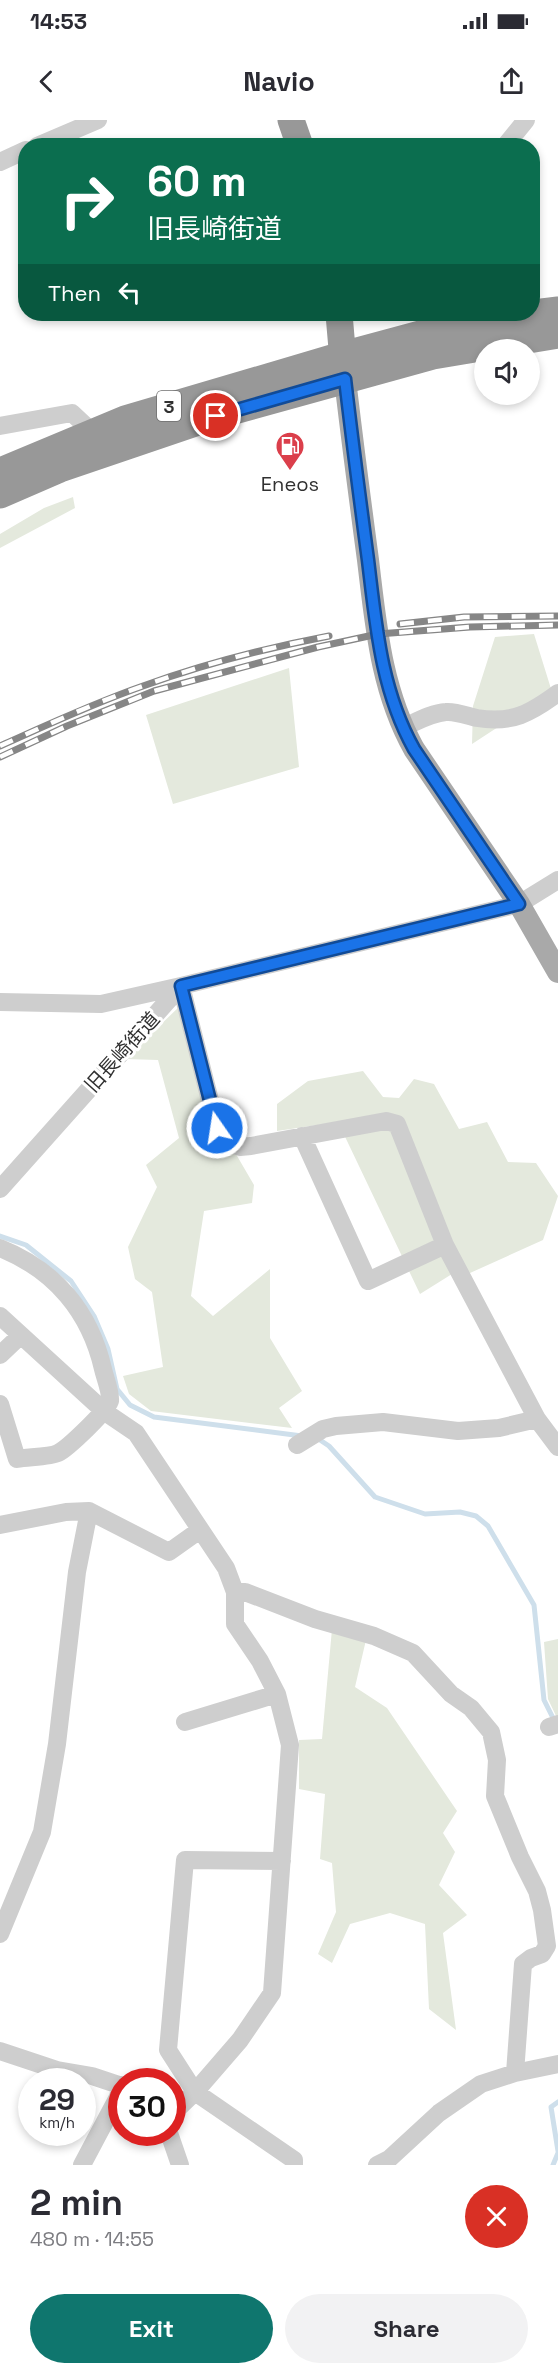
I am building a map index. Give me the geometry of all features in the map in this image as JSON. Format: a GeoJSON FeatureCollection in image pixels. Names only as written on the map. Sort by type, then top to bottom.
{"type":"FeatureCollection","features":[{"type":"Feature","properties":{"kind":"highway"},"geometry":{"type":"LineString","coordinates":[[291,120],[297,138]]}},
{"type":"Feature","properties":{"kind":"highway","name":"3"},"geometry":{"type":"LineString","coordinates":[[540,312],[558,310]]}},
{"type":"Feature","properties":{"kind":"highway"},"geometry":{"type":"LineString","coordinates":[[340,321],[344,367]]}},
{"type":"Feature","properties":{"kind":"highway","name":"3"},"geometry":{"type":"LineString","coordinates":[[344,367],[429,322]]}},
{"type":"Feature","properties":{"kind":"highway","name":"3"},"geometry":{"type":"LineString","coordinates":[[0,471],[344,367],[433,356],[558,335]]}},
{"type":"Feature","properties":{"kind":"highway"},"geometry":{"type":"LineString","coordinates":[[0,450],[88,428],[129,431]]}},
{"type":"Feature","properties":{"kind":"highway"},"geometry":{"type":"LineString","coordinates":[[0,512],[73,470],[129,431]]}},
{"type":"Feature","properties":{"kind":"highway","name":"3"},"geometry":{"type":"LineString","coordinates":[[0,495],[60,469],[129,431]]}},
{"type":"Feature","properties":{"kind":"main road"},"geometry":{"type":"LineString","coordinates":[[344,367],[378,634],[387,687],[402,728],[519,904],[558,972]]}},
{"type":"Feature","properties":{"kind":"street"},"geometry":{"type":"LineString","coordinates":[[56,138],[98,120]]}},
{"type":"Feature","properties":{"kind":"street"},"geometry":{"type":"LineString","coordinates":[[511,138],[526,120]]}},
{"type":"Feature","properties":{"kind":"street"},"geometry":{"type":"LineString","coordinates":[[0,162],[18,154]]}},
{"type":"Feature","properties":{"kind":"street"},"geometry":{"type":"LineString","coordinates":[[0,426],[72,413],[88,428]]}},
{"type":"Feature","properties":{"kind":"street"},"geometry":{"type":"LineString","coordinates":[[402,728],[425,717],[447,712],[490,720],[508,720],[529,711],[558,693]]}},
{"type":"Feature","properties":{"kind":"street"},"geometry":{"type":"LineString","coordinates":[[0,1002],[101,1004],[519,904],[558,880]]}},
{"type":"Feature","properties":{"kind":"street"},"geometry":{"type":"LineString","coordinates":[[181,986],[217,1128],[225,1141],[240,1147],[251,1146],[386,1121],[397,1124],[445,1245],[537,1419],[558,1447]]}},
{"type":"Feature","properties":{"kind":"street","name":"旧長崎街道"},"geometry":{"type":"LineString","coordinates":[[0,1189],[181,986]]}},
{"type":"Feature","properties":{"kind":"street"},"geometry":{"type":"LineString","coordinates":[[302,1136],[368,1281],[445,1245]]}},
{"type":"Feature","properties":{"kind":"street"},"geometry":{"type":"LineString","coordinates":[[0,1248],[37,1267],[64,1290],[86,1322],[99,1350],[110,1401],[105,1412],[58,1453],[17,1459],[0,1404]]}},
{"type":"Feature","properties":{"kind":"street"},"geometry":{"type":"LineString","coordinates":[[0,1316],[105,1412],[136,1433],[226,1568],[235,1592],[235,1624],[260,1661],[277,1694],[290,1745],[272,1993],[240,2040],[186,2101]]}},
{"type":"Feature","properties":{"kind":"street"},"geometry":{"type":"LineString","coordinates":[[0,1355],[20,1335]]}},
{"type":"Feature","properties":{"kind":"street"},"geometry":{"type":"LineString","coordinates":[[297,1445],[323,1429],[383,1422],[458,1431],[499,1428],[537,1419]]}},
{"type":"Feature","properties":{"kind":"street"},"geometry":{"type":"LineString","coordinates":[[0,1525],[66,1512],[89,1510],[169,1552],[200,1530]]}},
{"type":"Feature","properties":{"kind":"street"},"geometry":{"type":"LineString","coordinates":[[0,1934],[42,1832],[57,1744],[76,1572],[89,1510]]}},
{"type":"Feature","properties":{"kind":"street"},"geometry":{"type":"LineString","coordinates":[[235,1592],[244,1592],[315,1619],[375,1636],[413,1653],[451,1694],[471,1708],[491,1732],[497,1760],[495,1796],[520,1857],[537,1891],[547,1935],[547,1946],[542,1954],[523,1964],[515,2073]]}},
{"type":"Feature","properties":{"kind":"street"},"geometry":{"type":"LineString","coordinates":[[185,1722],[277,1694]]}},
{"type":"Feature","properties":{"kind":"street"},"geometry":{"type":"LineString","coordinates":[[282,1861],[185,1860],[168,2050],[195,2092],[294,2160],[294,2165]]}},
{"type":"Feature","properties":{"kind":"street"},"geometry":{"type":"LineString","coordinates":[[0,2051],[57,2070],[92,2076],[108,2082]]}},
{"type":"Feature","properties":{"kind":"street"},"geometry":{"type":"LineString","coordinates":[[377,2165],[389,2159],[439,2113],[481,2084],[515,2073],[558,2064]]}},
{"type":"Feature","properties":{"kind":"street"},"geometry":{"type":"LineString","coordinates":[[82,2165],[108,2116]]}},
{"type":"Feature","properties":{"kind":"street"},"geometry":{"type":"LineString","coordinates":[[173,2146],[180,2165]]}},
{"type":"Feature","properties":{"kind":"shaded area"},"geometry":{"type":"Polygon","coordinates":[[[73,497],[75,508],[0,548],[0,534],[44,508],[73,497]]]}},
{"type":"Feature","properties":{"kind":"shaded area"},"geometry":{"type":"Polygon","coordinates":[[[534,634],[552,692],[472,744],[473,706],[495,637],[534,634]]]}},
{"type":"Feature","properties":{"kind":"shaded area"},"geometry":{"type":"Polygon","coordinates":[[[289,668],[299,767],[173,804],[146,715],[289,668]]]}},
{"type":"Feature","properties":{"kind":"shaded area"},"geometry":{"type":"Polygon","coordinates":[[[181,1005],[213,1142],[233,1149],[254,1185],[252,1203],[204,1211],[191,1296],[213,1316],[270,1269],[270,1338],[302,1391],[279,1408],[292,1428],[151,1411],[129,1394],[123,1376],[163,1367],[152,1292],[135,1279],[128,1247],[157,1187],[146,1165],[179,1138],[158,1060],[125,1059],[181,1005]]]}},
{"type":"Feature","properties":{"kind":"shaded area"},"geometry":{"type":"Polygon","coordinates":[[[363,1071],[383,1097],[399,1098],[414,1079],[434,1084],[459,1129],[487,1122],[508,1162],[536,1163],[558,1196],[543,1240],[470,1273],[452,1274],[420,1294],[338,1122],[277,1131],[277,1104],[308,1081],[363,1071]]]}},
{"type":"Feature","properties":{"kind":"shaded area"},"geometry":{"type":"Polygon","coordinates":[[[332,1629],[366,1640],[355,1687],[387,1708],[457,1811],[443,1833],[455,1852],[439,1885],[467,1915],[443,1933],[456,2030],[429,2009],[425,1924],[390,1913],[350,1924],[332,1963],[318,1954],[336,1912],[332,1863],[320,1859],[325,1794],[299,1789],[299,1740],[322,1739],[332,1629]]]}},
{"type":"Feature","properties":{"kind":"shaded area"},"geometry":{"type":"Polygon","coordinates":[[[558,1639],[557,1718],[548,1699],[544,1642],[558,1639]]]}},
{"type":"Feature","properties":{"kind":"waterway"},"geometry":{"type":"LineString","coordinates":[[0,1236],[26,1245],[71,1281],[94,1316],[108,1349],[117,1389],[130,1405],[154,1417],[302,1436]]}},
{"type":"Feature","properties":{"kind":"waterway"},"geometry":{"type":"LineString","coordinates":[[317,1438],[329,1446],[375,1497],[425,1514],[460,1512],[476,1516],[488,1526],[534,1605],[544,1700],[554,1720]]}},
{"type":"Feature","properties":{"kind":"waterway"},"geometry":{"type":"LineString","coordinates":[[558,2102],[551,2107],[558,2151]]}},
{"type":"Feature","properties":{"kind":"waterway"},"geometry":{"type":"LineString","coordinates":[[553,2165],[558,2153]]}},
{"type":"Feature","properties":{"kind":"railway"},"geometry":{"type":"LineString","coordinates":[[400,624],[464,617],[558,616]]}},
{"type":"Feature","properties":{"kind":"railway"},"geometry":{"type":"LineString","coordinates":[[0,757],[67,726],[154,691],[318,647],[378,634],[470,627],[558,625]]}},
{"type":"Feature","properties":{"kind":"railway"},"geometry":{"type":"LineString","coordinates":[[0,746],[89,707],[166,678],[235,657],[329,636]]}},
{"type":"Feature","properties":{"kind":"place","name":"Eneos"},"geometry":{"type":"Point","coordinates":[290,472]}},
{"type":"Feature","properties":{"kind":"route"},"geometry":{"type":"LineString","coordinates":[[216,416],[345,379],[376,626],[387,687],[402,728],[414,749],[519,904],[181,986],[217,1128]]}}]}
